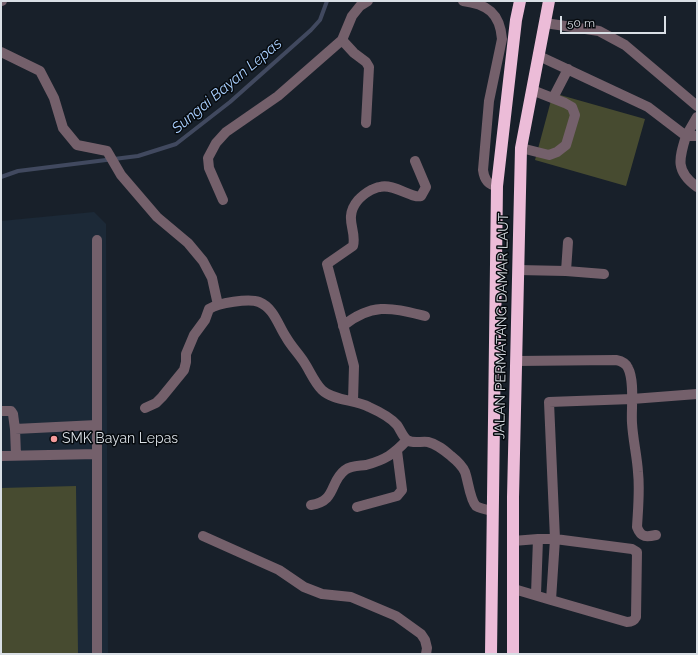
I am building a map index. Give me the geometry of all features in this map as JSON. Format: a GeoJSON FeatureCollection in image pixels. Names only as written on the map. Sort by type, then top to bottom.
{"type":"FeatureCollection","features":[{"type":"Feature","properties":{"kind":"highway","name":"JALAN PERMATANG DAMAR LAUT"},"geometry":{"type":"LineString","coordinates":[[491,654],[497,186],[516,20],[520,1]]}},
{"type":"Feature","properties":{"kind":"highway","name":"JALAN PERMATANG DAMAR LAUT"},"geometry":{"type":"LineString","coordinates":[[513,654],[513,490],[520,148],[549,1]]}},
{"type":"Feature","properties":{"kind":"street"},"geometry":{"type":"LineString","coordinates":[[223,200],[208,168],[208,158],[216,143],[226,132],[278,96],[342,40],[352,16],[360,6],[368,1]]}},
{"type":"Feature","properties":{"kind":"street"},"geometry":{"type":"LineString","coordinates":[[463,1],[476,2],[485,6],[495,16],[501,29],[502,39],[489,101],[483,170],[487,182],[493,186],[497,186]]}},
{"type":"Feature","properties":{"kind":"street"},"geometry":{"type":"LineString","coordinates":[[546,19],[599,31],[619,41],[697,106]]}},
{"type":"Feature","properties":{"kind":"street"},"geometry":{"type":"LineString","coordinates":[[342,40],[354,53],[366,62],[369,67],[366,123]]}},
{"type":"Feature","properties":{"kind":"street"},"geometry":{"type":"LineString","coordinates":[[1,52],[40,71],[54,98],[63,128],[77,146],[106,151],[121,175],[157,217],[188,243],[203,261],[212,278],[218,305]]}},
{"type":"Feature","properties":{"kind":"street"},"geometry":{"type":"LineString","coordinates":[[539,56],[648,107],[686,136],[697,136]]}},
{"type":"Feature","properties":{"kind":"street"},"geometry":{"type":"LineString","coordinates":[[553,98],[568,69]]}},
{"type":"Feature","properties":{"kind":"street"},"geometry":{"type":"LineString","coordinates":[[520,148],[549,155],[557,152],[566,145],[575,115],[572,107],[565,102],[532,90]]}},
{"type":"Feature","properties":{"kind":"street"},"geometry":{"type":"LineString","coordinates":[[697,117],[686,136],[680,157],[682,170],[687,180],[697,187]]}},
{"type":"Feature","properties":{"kind":"street"},"geometry":{"type":"LineString","coordinates":[[353,401],[354,366],[327,264],[353,246],[355,240],[351,216],[354,206],[359,198],[365,193],[381,186],[404,191],[414,197],[421,196],[426,187],[416,161]]}},
{"type":"Feature","properties":{"kind":"street"},"geometry":{"type":"LineString","coordinates":[[97,654],[98,240]]}},
{"type":"Feature","properties":{"kind":"street"},"geometry":{"type":"LineString","coordinates":[[566,271],[568,242]]}},
{"type":"Feature","properties":{"kind":"street"},"geometry":{"type":"LineString","coordinates":[[518,270],[566,271],[604,274]]}},
{"type":"Feature","properties":{"kind":"street"},"geometry":{"type":"LineString","coordinates":[[145,408],[162,397],[184,370],[186,354],[194,335],[205,320],[209,310],[218,305],[251,300],[259,302],[268,308],[274,315],[285,336],[303,361],[315,382],[322,390],[329,396],[353,401],[370,407],[395,423],[407,440],[414,442],[428,442],[438,446],[459,463],[464,470],[473,501],[476,505],[493,511]]}},
{"type":"Feature","properties":{"kind":"street"},"geometry":{"type":"LineString","coordinates":[[343,326],[363,313],[380,308],[393,308],[425,316]]}},
{"type":"Feature","properties":{"kind":"street"},"geometry":{"type":"LineString","coordinates":[[516,361],[616,360],[622,362],[629,369],[632,399],[632,422],[639,485],[638,527],[639,532],[643,536],[648,537],[656,535]]}},
{"type":"Feature","properties":{"kind":"street"},"geometry":{"type":"LineString","coordinates":[[552,600],[555,539],[549,402],[632,399],[697,394]]}},
{"type":"Feature","properties":{"kind":"street"},"geometry":{"type":"LineString","coordinates":[[1,411],[11,412],[13,414],[16,456]]}},
{"type":"Feature","properties":{"kind":"street"},"geometry":{"type":"LineString","coordinates":[[15,429],[97,425]]}},
{"type":"Feature","properties":{"kind":"street"},"geometry":{"type":"LineString","coordinates":[[310,505],[318,504],[325,500],[345,470],[352,466],[379,462],[388,458],[407,440]]}},
{"type":"Feature","properties":{"kind":"street"},"geometry":{"type":"LineString","coordinates":[[357,508],[396,496],[400,493],[402,490],[397,451]]}},
{"type":"Feature","properties":{"kind":"street"},"geometry":{"type":"LineString","coordinates":[[1,456],[97,454]]}},
{"type":"Feature","properties":{"kind":"street"},"geometry":{"type":"LineString","coordinates":[[203,536],[279,570],[304,587],[322,594],[351,597],[396,616],[421,634],[425,640],[427,648],[426,654]]}},
{"type":"Feature","properties":{"kind":"street"},"geometry":{"type":"LineString","coordinates":[[536,594],[538,539]]}},
{"type":"Feature","properties":{"kind":"street"},"geometry":{"type":"LineString","coordinates":[[513,541],[555,539],[635,550],[638,555],[636,617],[631,622],[627,622],[536,594],[514,589]]}},
{"type":"Feature","properties":{"kind":"shaded area","name":"SMK Bayan Lepas"},"geometry":{"type":"Polygon","coordinates":[[[94,212],[106,224],[108,654],[1,654],[1,221],[94,212]]]}},
{"type":"Feature","properties":{"kind":"green space"},"geometry":{"type":"Polygon","coordinates":[[[553,93],[645,119],[626,186],[535,160],[553,93]]]}},
{"type":"Feature","properties":{"kind":"green space"},"geometry":{"type":"Polygon","coordinates":[[[76,486],[78,654],[1,654],[1,488],[76,486]]]}},
{"type":"Feature","properties":{"kind":"waterway","name":"Sungai Bayan Lepas"},"geometry":{"type":"LineString","coordinates":[[1,177],[18,171],[138,156],[176,144],[230,102],[311,30],[320,20],[327,1]]}},
{"type":"Feature","properties":{"kind":"place","name":"SMK Bayan Lepas"},"geometry":{"type":"Point","coordinates":[54,439]}}]}
